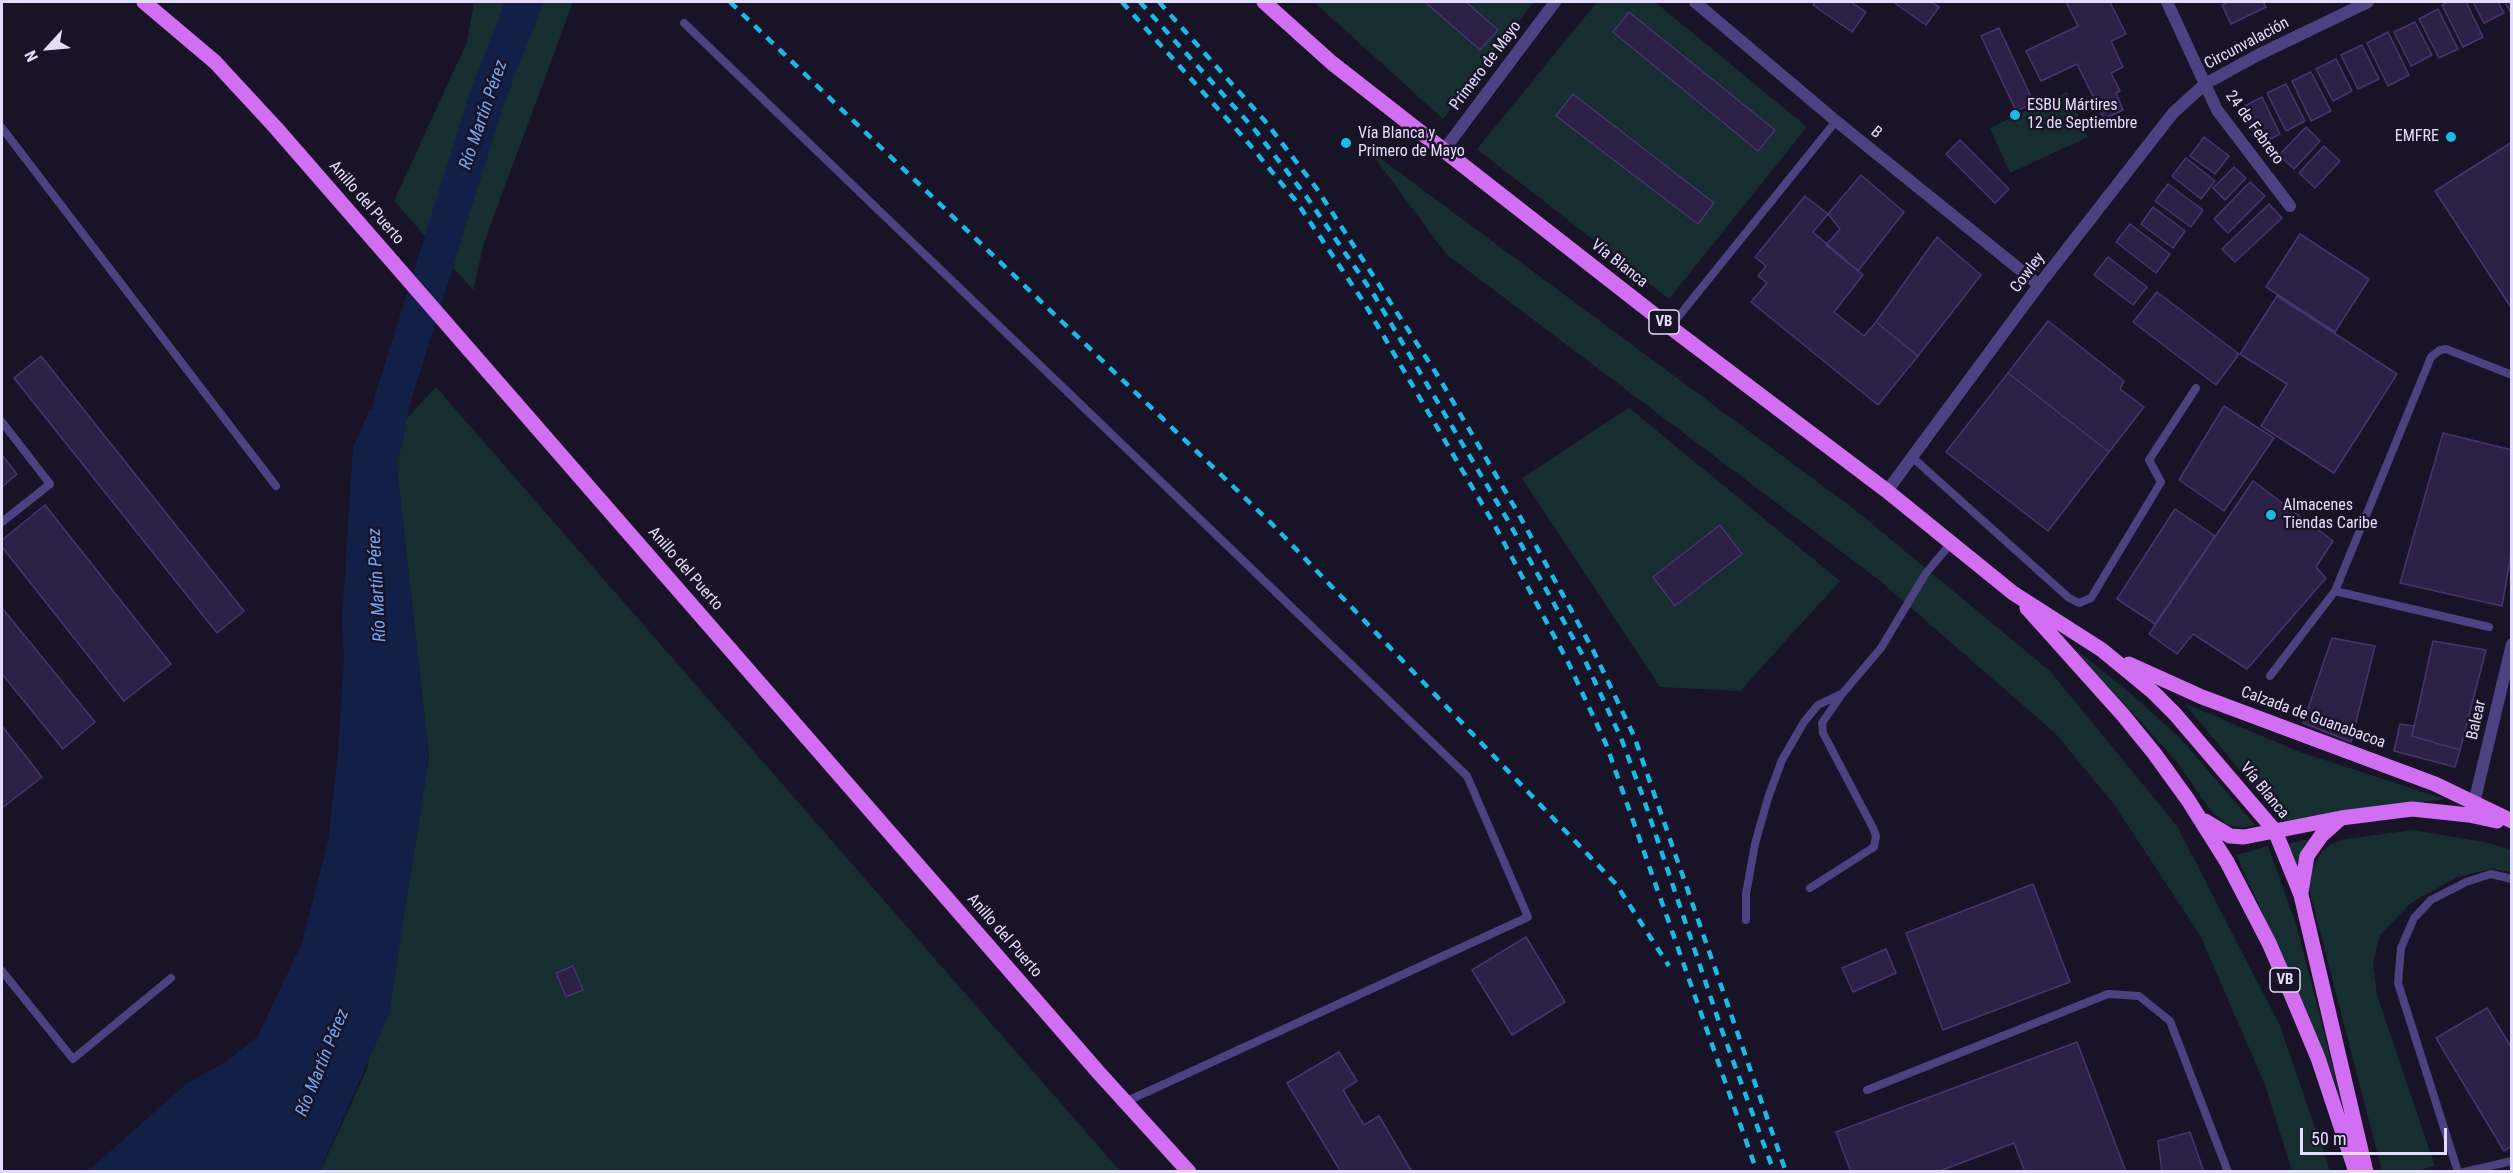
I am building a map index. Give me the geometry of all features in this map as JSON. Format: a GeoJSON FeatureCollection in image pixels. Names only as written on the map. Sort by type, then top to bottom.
{"type":"FeatureCollection","features":[{"type":"Feature","properties":{"kind":"main road","name":"Anillo del Puerto"},"geometry":{"type":"LineString","coordinates":[[144,2],[214,62],[276,128],[1125,1102],[1189,1172]]}},
{"type":"Feature","properties":{"kind":"main road","name":"Vía Blanca"},"geometry":{"type":"LineString","coordinates":[[1264,2],[1332,63],[1443,150],[1670,327],[1887,491],[2013,592],[2102,650],[2175,714],[2275,831],[2301,895],[2366,1172]]}},
{"type":"Feature","properties":{"kind":"main road","name":"Vía Blanca"},"geometry":{"type":"LineString","coordinates":[[2013,592],[2123,715],[2188,800],[2227,862],[2269,943],[2318,1058],[2356,1172]]}},
{"type":"Feature","properties":{"kind":"main road","name":"Calzada de Guanabacoa"},"geometry":{"type":"LineString","coordinates":[[2102,650],[2192,693],[2435,784],[2511,822]]}},
{"type":"Feature","properties":{"kind":"main road","name":"Calzada de Guanabacoa"},"geometry":{"type":"LineString","coordinates":[[2188,800],[2204,820],[2230,836],[2412,809],[2511,822]]}},
{"type":"Feature","properties":{"kind":"main road"},"geometry":{"type":"LineString","coordinates":[[2301,895],[2307,856],[2321,836],[2341,818]]}},
{"type":"Feature","properties":{"kind":"street","name":"Primero de Mayo"},"geometry":{"type":"LineString","coordinates":[[1443,150],[1555,2]]}},
{"type":"Feature","properties":{"kind":"street","name":"B"},"geometry":{"type":"LineString","coordinates":[[1695,2],[1836,121],[2039,285]]}},
{"type":"Feature","properties":{"kind":"street","name":"24 de Febrero"},"geometry":{"type":"LineString","coordinates":[[2167,2],[2217,110],[2290,206]]}},
{"type":"Feature","properties":{"kind":"street","name":"Circunvalación"},"geometry":{"type":"LineString","coordinates":[[2205,84],[2258,54],[2368,2]]}},
{"type":"Feature","properties":{"kind":"street","name":"Cowley"},"geometry":{"type":"LineString","coordinates":[[1887,491],[2039,285],[2173,113],[2205,84]]}},
{"type":"Feature","properties":{"kind":"street","name":"Balear"},"geometry":{"type":"LineString","coordinates":[[2474,803],[2511,644]]}},
{"type":"Feature","properties":{"kind":"lane"},"geometry":{"type":"LineString","coordinates":[[684,23],[1467,776],[1528,917],[1125,1102]]}},
{"type":"Feature","properties":{"kind":"lane"},"geometry":{"type":"LineString","coordinates":[[1670,327],[1836,121]]}},
{"type":"Feature","properties":{"kind":"lane"},"geometry":{"type":"LineString","coordinates":[[2,128],[276,486]]}},
{"type":"Feature","properties":{"kind":"lane"},"geometry":{"type":"LineString","coordinates":[[2271,676],[2335,591],[2431,357],[2440,350],[2446,349],[2511,375]]}},
{"type":"Feature","properties":{"kind":"lane"},"geometry":{"type":"LineString","coordinates":[[1912,457],[2069,598],[2079,603],[2091,598],[2161,482],[2150,460],[2196,388]]}},
{"type":"Feature","properties":{"kind":"lane"},"geometry":{"type":"LineString","coordinates":[[2,422],[50,484],[2,522]]}},
{"type":"Feature","properties":{"kind":"lane"},"geometry":{"type":"LineString","coordinates":[[1810,888],[1874,847],[1876,836],[1823,733],[1822,723],[1842,694],[1881,648],[1926,573],[1952,542]]}},
{"type":"Feature","properties":{"kind":"lane"},"geometry":{"type":"LineString","coordinates":[[2335,591],[2489,627]]}},
{"type":"Feature","properties":{"kind":"lane"},"geometry":{"type":"LineString","coordinates":[[1746,920],[1746,894],[1755,844],[1782,760],[1804,722],[1818,705],[1842,694]]}},
{"type":"Feature","properties":{"kind":"lane"},"geometry":{"type":"LineString","coordinates":[[2458,1172],[2398,983],[2401,948],[2414,918],[2432,900],[2466,882],[2491,874],[2511,879]]}},
{"type":"Feature","properties":{"kind":"lane"},"geometry":{"type":"LineString","coordinates":[[2,971],[73,1059],[171,978]]}},
{"type":"Feature","properties":{"kind":"lane"},"geometry":{"type":"LineString","coordinates":[[1867,1090],[2109,994],[2139,996],[2170,1021],[2228,1172]]}},
{"type":"Feature","properties":{"kind":"lane"},"geometry":{"type":"LineString","coordinates":[[2464,1172],[2511,1161]]}},
{"type":"Feature","properties":{"kind":"green space"},"geometry":{"type":"Polygon","coordinates":[[[474,2],[573,2],[484,243],[473,290],[394,201],[467,42],[474,2]]]}},
{"type":"Feature","properties":{"kind":"green space"},"geometry":{"type":"Polygon","coordinates":[[[1314,2],[1534,2],[1443,119],[1314,2]]]}},
{"type":"Feature","properties":{"kind":"green space"},"geometry":{"type":"Polygon","coordinates":[[[1597,2],[1655,2],[1807,127],[1669,299],[1477,149],[1597,2]]]}},
{"type":"Feature","properties":{"kind":"green space"},"geometry":{"type":"Polygon","coordinates":[[[2067,92],[2088,137],[2010,173],[1990,128],[2067,92]]]}},
{"type":"Feature","properties":{"kind":"green space"},"geometry":{"type":"Polygon","coordinates":[[[1369,150],[1854,509],[2050,671],[2177,826],[2280,1026],[2330,1171],[2292,1171],[2265,1085],[2200,935],[2113,803],[2055,733],[1879,580],[1446,254],[1369,150]]]}},
{"type":"Feature","properties":{"kind":"green space"},"geometry":{"type":"Polygon","coordinates":[[[436,387],[1120,1171],[320,1172],[367,1069],[418,824],[429,757],[396,460],[403,422],[436,387]]]}},
{"type":"Feature","properties":{"kind":"green space"},"geometry":{"type":"Polygon","coordinates":[[[1629,408],[1840,581],[1740,691],[1660,687],[1522,478],[1629,408]]]}},
{"type":"Feature","properties":{"kind":"green space"},"geometry":{"type":"Polygon","coordinates":[[[2073,647],[2130,693],[2179,737],[2255,825],[2241,828],[2226,824],[2211,811],[2177,762],[2073,647]]]}},
{"type":"Feature","properties":{"kind":"green space"},"geometry":{"type":"Polygon","coordinates":[[[2184,703],[2300,752],[2445,799],[2282,821],[2184,703]]]}},
{"type":"Feature","properties":{"kind":"green space"},"geometry":{"type":"Polygon","coordinates":[[[2413,830],[2489,843],[2511,850],[2511,872],[2492,869],[2457,877],[2411,903],[2380,935],[2373,963],[2377,995],[2435,1166],[2415,1171],[2382,1171],[2309,889],[2311,871],[2322,852],[2331,844],[2346,839],[2413,830]]]}},
{"type":"Feature","properties":{"kind":"green space"},"geometry":{"type":"Polygon","coordinates":[[[2310,839],[2303,847],[2299,869],[2287,844],[2310,839]]]}},
{"type":"Feature","properties":{"kind":"green space"},"geometry":{"type":"Polygon","coordinates":[[[2268,846],[2297,927],[2340,1095],[2305,1007],[2236,855],[2268,846]]]}},
{"type":"Feature","properties":{"kind":"water"},"geometry":{"type":"Polygon","coordinates":[[[393,398],[403,422],[396,460],[429,757],[389,1014],[320,1171],[88,1171],[186,1084],[227,1061],[257,1037],[301,945],[328,842],[338,751],[344,658],[342,619],[353,447],[369,411],[393,398]]]}},
{"type":"Feature","properties":{"kind":"building"},"geometry":{"type":"Polygon","coordinates":[[[1425,2],[1466,2],[1498,30],[1480,50],[1425,2]]]}},
{"type":"Feature","properties":{"kind":"building"},"geometry":{"type":"Polygon","coordinates":[[[1816,2],[1851,2],[1866,12],[1852,32],[1813,5],[1816,2]]]}},
{"type":"Feature","properties":{"kind":"building"},"geometry":{"type":"Polygon","coordinates":[[[1893,2],[1931,2],[1939,7],[1926,25],[1893,2]]]}},
{"type":"Feature","properties":{"kind":"building"},"geometry":{"type":"Polygon","coordinates":[[[2066,2],[2110,2],[2126,34],[2111,41],[2123,67],[2111,73],[2120,91],[2116,93],[2123,110],[2104,119],[2077,64],[2041,81],[2026,51],[2078,26],[2066,2]]]}},
{"type":"Feature","properties":{"kind":"building"},"geometry":{"type":"Polygon","coordinates":[[[2229,2],[2263,2],[2266,7],[2231,24],[2222,5],[2229,2]]]}},
{"type":"Feature","properties":{"kind":"building"},"geometry":{"type":"Polygon","coordinates":[[[2450,2],[2466,2],[2483,37],[2463,47],[2442,5],[2450,2]]]}},
{"type":"Feature","properties":{"kind":"building"},"geometry":{"type":"Polygon","coordinates":[[[2473,2],[2498,2],[2504,13],[2484,23],[2473,2]]]}},
{"type":"Feature","properties":{"kind":"building"},"geometry":{"type":"Polygon","coordinates":[[[2505,2],[2512,2],[2512,15],[2505,2]]]}},
{"type":"Feature","properties":{"kind":"building"},"geometry":{"type":"Polygon","coordinates":[[[2438,9],[2458,49],[2439,58],[2419,19],[2438,9]]]}},
{"type":"Feature","properties":{"kind":"building"},"geometry":{"type":"Polygon","coordinates":[[[1629,12],[1775,130],[1758,151],[1613,32],[1629,12]]]}},
{"type":"Feature","properties":{"kind":"building"},"geometry":{"type":"Polygon","coordinates":[[[2415,22],[2432,55],[2411,66],[2394,32],[2415,22]]]}},
{"type":"Feature","properties":{"kind":"building"},"geometry":{"type":"Polygon","coordinates":[[[1999,28],[2034,103],[2016,111],[1981,36],[1999,28]]]}},
{"type":"Feature","properties":{"kind":"building"},"geometry":{"type":"Polygon","coordinates":[[[2388,32],[2409,75],[2388,86],[2367,43],[2388,32]]]}},
{"type":"Feature","properties":{"kind":"building"},"geometry":{"type":"Polygon","coordinates":[[[2362,45],[2379,79],[2358,89],[2341,55],[2362,45]]]}},
{"type":"Feature","properties":{"kind":"building"},"geometry":{"type":"Polygon","coordinates":[[[2336,59],[2352,91],[2333,101],[2316,69],[2336,59]]]}},
{"type":"Feature","properties":{"kind":"building"},"geometry":{"type":"Polygon","coordinates":[[[2311,72],[2331,111],[2311,121],[2292,81],[2311,72]]]}},
{"type":"Feature","properties":{"kind":"building"},"geometry":{"type":"Polygon","coordinates":[[[2286,84],[2305,121],[2286,131],[2267,93],[2286,84]]]}},
{"type":"Feature","properties":{"kind":"building"},"geometry":{"type":"Polygon","coordinates":[[[1573,94],[1714,203],[1698,224],[1556,116],[1573,94]]]}},
{"type":"Feature","properties":{"kind":"building"},"geometry":{"type":"Polygon","coordinates":[[[2262,97],[2280,134],[2260,144],[2241,108],[2262,97]]]}},
{"type":"Feature","properties":{"kind":"building"},"geometry":{"type":"Polygon","coordinates":[[[2306,127],[2320,141],[2294,169],[2279,155],[2306,127]]]}},
{"type":"Feature","properties":{"kind":"building"},"geometry":{"type":"Polygon","coordinates":[[[2204,137],[2229,156],[2215,174],[2190,156],[2204,137]]]}},
{"type":"Feature","properties":{"kind":"building"},"geometry":{"type":"Polygon","coordinates":[[[1960,140],[2009,189],[1995,203],[1946,154],[1960,140]]]}},
{"type":"Feature","properties":{"kind":"building"},"geometry":{"type":"Polygon","coordinates":[[[2512,142],[2512,309],[2435,191],[2512,142]]]}},
{"type":"Feature","properties":{"kind":"building"},"geometry":{"type":"Polygon","coordinates":[[[2324,146],[2340,161],[2315,188],[2299,173],[2324,146]]]}},
{"type":"Feature","properties":{"kind":"building"},"geometry":{"type":"Polygon","coordinates":[[[2186,158],[2215,181],[2201,199],[2172,176],[2186,158]]]}},
{"type":"Feature","properties":{"kind":"building"},"geometry":{"type":"Polygon","coordinates":[[[2234,167],[2246,178],[2225,200],[2213,188],[2234,167]]]}},
{"type":"Feature","properties":{"kind":"building"},"geometry":{"type":"Polygon","coordinates":[[[1861,175],[1904,212],[1858,271],[1826,245],[1840,229],[1828,214],[1861,175]]]}},
{"type":"Feature","properties":{"kind":"building"},"geometry":{"type":"Polygon","coordinates":[[[2250,182],[2265,196],[2228,233],[2214,219],[2250,182]]]}},
{"type":"Feature","properties":{"kind":"building"},"geometry":{"type":"Polygon","coordinates":[[[2168,184],[2203,210],[2191,227],[2155,201],[2168,184]]]}},
{"type":"Feature","properties":{"kind":"building"},"geometry":{"type":"Polygon","coordinates":[[[1805,196],[1828,214],[1813,232],[1863,275],[1834,312],[1864,336],[1876,322],[1918,356],[1878,405],[1751,302],[1767,283],[1758,276],[1766,266],[1755,257],[1805,196]]]}},
{"type":"Feature","properties":{"kind":"building"},"geometry":{"type":"Polygon","coordinates":[[[2269,204],[2282,218],[2235,262],[2222,249],[2269,204]]]}},
{"type":"Feature","properties":{"kind":"building"},"geometry":{"type":"Polygon","coordinates":[[[2153,207],[2185,231],[2173,248],[2141,224],[2153,207]]]}},
{"type":"Feature","properties":{"kind":"building"},"geometry":{"type":"Polygon","coordinates":[[[2130,224],[2170,254],[2156,273],[2116,242],[2130,224]]]}},
{"type":"Feature","properties":{"kind":"building"},"geometry":{"type":"Polygon","coordinates":[[[2300,234],[2369,279],[2335,332],[2266,287],[2300,234]]]}},
{"type":"Feature","properties":{"kind":"building"},"geometry":{"type":"Polygon","coordinates":[[[1937,237],[1981,275],[1918,356],[1876,322],[1937,237]]]}},
{"type":"Feature","properties":{"kind":"building"},"geometry":{"type":"Polygon","coordinates":[[[2108,257],[2147,287],[2133,305],[2094,275],[2108,257]]]}},
{"type":"Feature","properties":{"kind":"building"},"geometry":{"type":"Polygon","coordinates":[[[2157,292],[2239,354],[2216,385],[2133,322],[2157,292]]]}},
{"type":"Feature","properties":{"kind":"building"},"geometry":{"type":"Polygon","coordinates":[[[2277,296],[2397,374],[2334,473],[2261,426],[2287,384],[2240,354],[2277,296]]]}},
{"type":"Feature","properties":{"kind":"building"},"geometry":{"type":"Polygon","coordinates":[[[2048,321],[2124,381],[2120,389],[2144,407],[2109,452],[2008,373],[2048,321]]]}},
{"type":"Feature","properties":{"kind":"building"},"geometry":{"type":"Polygon","coordinates":[[[41,356],[244,611],[217,633],[14,378],[41,356]]]}},
{"type":"Feature","properties":{"kind":"building"},"geometry":{"type":"Polygon","coordinates":[[[2008,373],[2109,452],[2048,531],[1946,452],[2008,373]]]}},
{"type":"Feature","properties":{"kind":"building"},"geometry":{"type":"Polygon","coordinates":[[[2224,406],[2274,438],[2224,511],[2179,480],[2224,406]]]}},
{"type":"Feature","properties":{"kind":"building"},"geometry":{"type":"Polygon","coordinates":[[[2443,433],[2512,450],[2512,549],[2502,606],[2400,583],[2443,433]]]}},
{"type":"Feature","properties":{"kind":"building"},"geometry":{"type":"Polygon","coordinates":[[[2,455],[17,474],[2,487],[2,455]]]}},
{"type":"Feature","properties":{"kind":"building"},"geometry":{"type":"Polygon","coordinates":[[[2253,481],[2333,541],[2316,567],[2326,578],[2247,669],[2193,634],[2177,654],[2149,634],[2253,481]]]}},
{"type":"Feature","properties":{"kind":"building"},"geometry":{"type":"Polygon","coordinates":[[[45,505],[171,664],[124,701],[2,547],[2,540],[45,505]]]}},
{"type":"Feature","properties":{"kind":"building"},"geometry":{"type":"Polygon","coordinates":[[[2175,509],[2215,536],[2155,624],[2117,599],[2175,509]]]}},
{"type":"Feature","properties":{"kind":"building"},"geometry":{"type":"Polygon","coordinates":[[[1720,525],[1742,554],[1675,606],[1653,577],[1720,525]]]}},
{"type":"Feature","properties":{"kind":"building"},"geometry":{"type":"Polygon","coordinates":[[[2,608],[95,722],[63,749],[2,674],[2,608]]]}},
{"type":"Feature","properties":{"kind":"building"},"geometry":{"type":"Polygon","coordinates":[[[2332,638],[2375,646],[2351,742],[2303,723],[2332,638]]]}},
{"type":"Feature","properties":{"kind":"building"},"geometry":{"type":"Polygon","coordinates":[[[2433,641],[2486,650],[2460,750],[2412,736],[2433,641]]]}},
{"type":"Feature","properties":{"kind":"building"},"geometry":{"type":"Polygon","coordinates":[[[2400,724],[2414,726],[2412,736],[2460,750],[2455,767],[2394,751],[2400,724]]]}},
{"type":"Feature","properties":{"kind":"building"},"geometry":{"type":"Polygon","coordinates":[[[2,726],[42,777],[2,808],[2,726]]]}},
{"type":"Feature","properties":{"kind":"building"},"geometry":{"type":"Polygon","coordinates":[[[2033,884],[2070,982],[1943,1030],[1906,933],[2033,884]]]}},
{"type":"Feature","properties":{"kind":"building"},"geometry":{"type":"Polygon","coordinates":[[[1526,937],[1565,1002],[1512,1035],[1472,970],[1526,937]]]}},
{"type":"Feature","properties":{"kind":"building"},"geometry":{"type":"Polygon","coordinates":[[[1886,949],[1896,973],[1853,992],[1842,968],[1886,949]]]}},
{"type":"Feature","properties":{"kind":"building"},"geometry":{"type":"Polygon","coordinates":[[[573,966],[583,990],[566,997],[556,973],[573,966]]]}},
{"type":"Feature","properties":{"kind":"building"},"geometry":{"type":"Polygon","coordinates":[[[2487,1008],[2512,1048],[2512,1146],[2504,1151],[2436,1038],[2487,1008]]]}},
{"type":"Feature","properties":{"kind":"building"},"geometry":{"type":"Polygon","coordinates":[[[2077,1042],[2126,1172],[2025,1172],[2014,1143],[1937,1172],[1851,1172],[1836,1132],[2077,1042]]]}},
{"type":"Feature","properties":{"kind":"building"},"geometry":{"type":"Polygon","coordinates":[[[1339,1052],[1357,1081],[1343,1090],[1364,1125],[1379,1116],[1412,1172],[1341,1172],[1287,1083],[1339,1052]]]}},
{"type":"Feature","properties":{"kind":"building"},"geometry":{"type":"Polygon","coordinates":[[[2190,1132],[2204,1172],[2162,1172],[2158,1141],[2190,1132]]]}},
{"type":"Feature","properties":{"kind":"waterway","name":"Río Martín Pérez"},"geometry":{"type":"LineString","coordinates":[[383,447],[393,398],[486,101],[524,2]]}},
{"type":"Feature","properties":{"kind":"railway"},"geometry":{"type":"LineString","coordinates":[[730,2],[1271,523],[1616,884],[1669,966]]}},
{"type":"Feature","properties":{"kind":"railway"},"geometry":{"type":"LineString","coordinates":[[1122,2],[1245,139],[1296,201],[1363,301],[1495,526],[1568,662],[1606,744],[1757,1172]]}},
{"type":"Feature","properties":{"kind":"railway"},"geometry":{"type":"LineString","coordinates":[[1140,2],[1255,130],[1306,196],[1374,295],[1507,519],[1583,656],[1621,738],[1643,797],[1721,1028],[1774,1172]]}},
{"type":"Feature","properties":{"kind":"railway"},"geometry":{"type":"LineString","coordinates":[[1159,2],[1265,121],[1317,189],[1438,376],[1518,513],[1593,650],[1634,736],[1786,1172]]}},
{"type":"Feature","properties":{"kind":"place","name":"ESBU Mártires 12 de Septiembre"},"geometry":{"type":"Point","coordinates":[2015,115]}},
{"type":"Feature","properties":{"kind":"place","name":"EMFRE"},"geometry":{"type":"Point","coordinates":[2451,137]}},
{"type":"Feature","properties":{"kind":"place","name":"Vía Blanca y Primero de Mayo"},"geometry":{"type":"Point","coordinates":[1346,143]}},
{"type":"Feature","properties":{"kind":"place","name":"Almacenes Tiendas Caribe"},"geometry":{"type":"Point","coordinates":[2271,515]}}]}
